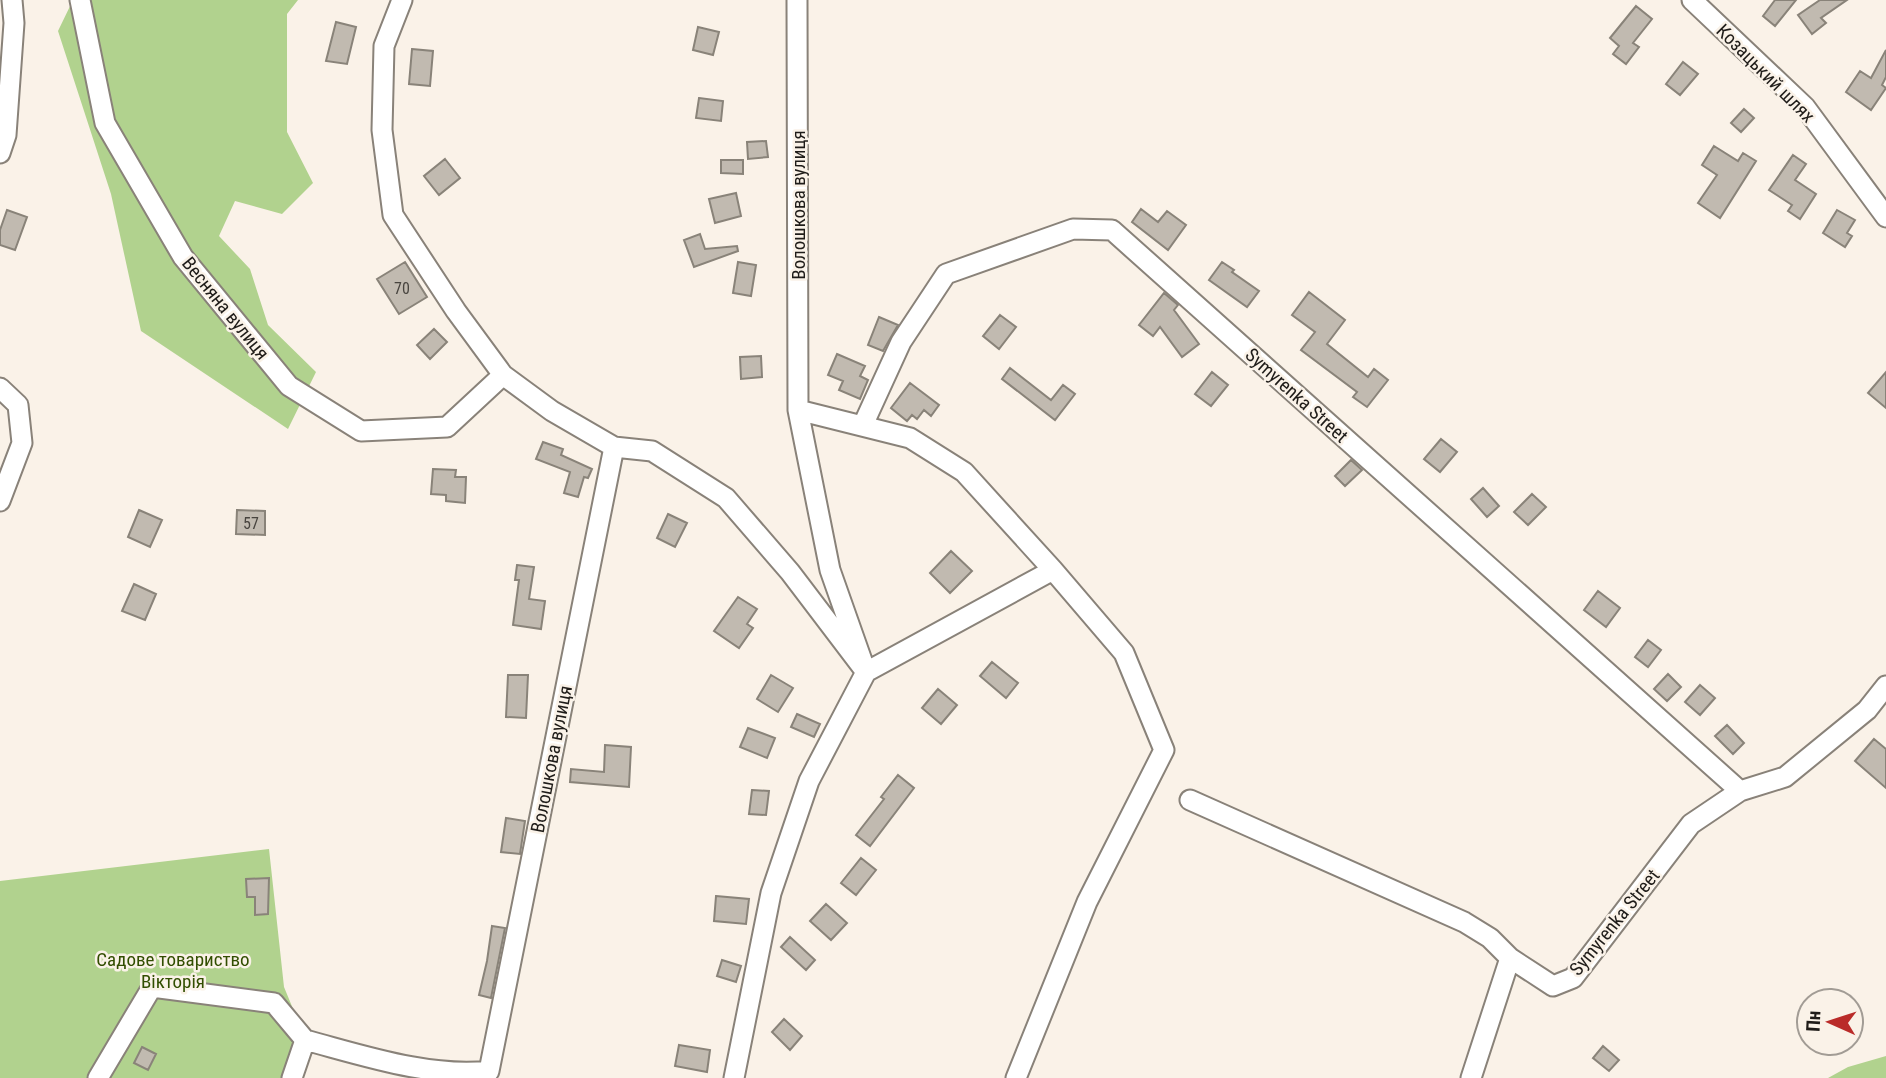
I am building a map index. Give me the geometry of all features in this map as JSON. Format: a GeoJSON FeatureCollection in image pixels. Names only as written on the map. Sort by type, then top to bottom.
{"type":"FeatureCollection","features":[{"type":"Feature","properties":{"kind":"street"},"geometry":{"type":"LineString","coordinates":[[0,153],[6,135],[14,23],[12,0]]}},
{"type":"Feature","properties":{"kind":"street","name":"Весняна вулиця"},"geometry":{"type":"LineString","coordinates":[[80,0],[105,122],[183,257],[289,386],[361,431],[447,427],[503,375]]}},
{"type":"Feature","properties":{"kind":"street"},"geometry":{"type":"LineString","coordinates":[[402,0],[384,46],[382,130],[393,215],[456,311],[503,375],[552,411],[614,447],[653,452],[726,498],[790,572],[866,672]]}},
{"type":"Feature","properties":{"kind":"street","name":"Волошкова вулиця"},"geometry":{"type":"LineString","coordinates":[[797,0],[797,410],[830,570],[866,672]]}},
{"type":"Feature","properties":{"kind":"street","name":"Козацький шлях"},"geometry":{"type":"LineString","coordinates":[[1692,0],[1805,107],[1886,217]]}},
{"type":"Feature","properties":{"kind":"street","name":"Symyrenka Street"},"geometry":{"type":"LineString","coordinates":[[863,425],[901,342],[946,274],[1073,229],[1112,230],[1740,791]]}},
{"type":"Feature","properties":{"kind":"street"},"geometry":{"type":"LineString","coordinates":[[0,388],[18,404],[22,443],[0,501]]}},
{"type":"Feature","properties":{"kind":"street"},"geometry":{"type":"LineString","coordinates":[[797,410],[910,438],[964,472],[1124,653],[1164,750],[1087,902],[1017,1078]]}},
{"type":"Feature","properties":{"kind":"street","name":"Волошкова вулиця"},"geometry":{"type":"LineString","coordinates":[[305,1040],[404,1066],[471,1073],[489,1071],[614,447]]}},
{"type":"Feature","properties":{"kind":"street"},"geometry":{"type":"LineString","coordinates":[[734,1078],[771,893],[809,781],[866,672],[1053,570]]}},
{"type":"Feature","properties":{"kind":"street","name":"Symyrenka Street"},"geometry":{"type":"LineString","coordinates":[[1510,958],[1553,986],[1573,978],[1691,824],[1740,791],[1785,777],[1867,710],[1886,686]]}},
{"type":"Feature","properties":{"kind":"street"},"geometry":{"type":"LineString","coordinates":[[1190,800],[1464,922],[1490,938],[1510,958],[1471,1078]]}},
{"type":"Feature","properties":{"kind":"street"},"geometry":{"type":"LineString","coordinates":[[98,1078],[152,987],[274,1003],[305,1040],[292,1078]]}},
{"type":"Feature","properties":{"kind":"green space"},"geometry":{"type":"Polygon","coordinates":[[[73,0],[298,0],[287,14],[287,132],[313,183],[282,214],[235,201],[219,236],[250,269],[268,325],[316,372],[288,429],[141,331],[111,194],[58,31],[73,0]]]}},
{"type":"Feature","properties":{"kind":"green space","name":"Садове товариство Вікторія"},"geometry":{"type":"Polygon","coordinates":[[[269,849],[284,987],[310,1050],[300,1078],[0,1078],[0,881],[269,849]]]}},
{"type":"Feature","properties":{"kind":"green space"},"geometry":{"type":"Polygon","coordinates":[[[1886,1056],[1886,1078],[1828,1078],[1848,1067],[1886,1056]]]}},
{"type":"Feature","properties":{"kind":"building"},"geometry":{"type":"Polygon","coordinates":[[[1775,0],[1796,0],[1775,26],[1763,16],[1775,0]]]}},
{"type":"Feature","properties":{"kind":"building"},"geometry":{"type":"Polygon","coordinates":[[[1820,0],[1847,0],[1821,18],[1826,23],[1812,34],[1798,15],[1820,0]]]}},
{"type":"Feature","properties":{"kind":"building"},"geometry":{"type":"Polygon","coordinates":[[[1636,6],[1652,19],[1633,43],[1639,47],[1626,64],[1613,54],[1619,46],[1610,38],[1636,6]]]}},
{"type":"Feature","properties":{"kind":"building"},"geometry":{"type":"Polygon","coordinates":[[[336,22],[356,27],[347,64],[326,61],[336,22]]]}},
{"type":"Feature","properties":{"kind":"building"},"geometry":{"type":"Polygon","coordinates":[[[698,27],[719,32],[713,55],[693,50],[698,27]]]}},
{"type":"Feature","properties":{"kind":"building"},"geometry":{"type":"Polygon","coordinates":[[[412,49],[433,51],[430,86],[409,84],[412,49]]]}},
{"type":"Feature","properties":{"kind":"building"},"geometry":{"type":"Polygon","coordinates":[[[1886,50],[1886,77],[1882,85],[1886,88],[1871,110],[1846,92],[1860,71],[1871,78],[1886,50]]]}},
{"type":"Feature","properties":{"kind":"building"},"geometry":{"type":"Polygon","coordinates":[[[1683,62],[1698,74],[1680,95],[1666,84],[1683,62]]]}},
{"type":"Feature","properties":{"kind":"building"},"geometry":{"type":"Polygon","coordinates":[[[699,98],[723,101],[721,121],[696,118],[699,98]]]}},
{"type":"Feature","properties":{"kind":"building"},"geometry":{"type":"Polygon","coordinates":[[[1744,109],[1754,118],[1741,132],[1731,123],[1744,109]]]}},
{"type":"Feature","properties":{"kind":"building"},"geometry":{"type":"Polygon","coordinates":[[[766,141],[768,157],[748,159],[747,142],[766,141]]]}},
{"type":"Feature","properties":{"kind":"building"},"geometry":{"type":"Polygon","coordinates":[[[1714,146],[1738,161],[1743,153],[1756,161],[1720,218],[1698,203],[1717,175],[1702,165],[1714,146]]]}},
{"type":"Feature","properties":{"kind":"building"},"geometry":{"type":"Polygon","coordinates":[[[1793,155],[1806,164],[1795,180],[1816,194],[1800,219],[1788,211],[1792,205],[1769,190],[1793,155]]]}},
{"type":"Feature","properties":{"kind":"building"},"geometry":{"type":"Polygon","coordinates":[[[445,159],[460,178],[439,195],[424,176],[445,159]]]}},
{"type":"Feature","properties":{"kind":"building"},"geometry":{"type":"Polygon","coordinates":[[[721,160],[743,160],[743,174],[721,173],[721,160]]]}},
{"type":"Feature","properties":{"kind":"building"},"geometry":{"type":"Polygon","coordinates":[[[736,193],[741,216],[715,223],[709,199],[736,193]]]}},
{"type":"Feature","properties":{"kind":"building"},"geometry":{"type":"Polygon","coordinates":[[[1141,209],[1158,222],[1167,211],[1186,225],[1168,250],[1132,222],[1141,209]]]}},
{"type":"Feature","properties":{"kind":"building"},"geometry":{"type":"Polygon","coordinates":[[[7,210],[27,217],[15,250],[0,245],[0,230],[7,210]]]}},
{"type":"Feature","properties":{"kind":"building"},"geometry":{"type":"Polygon","coordinates":[[[1837,210],[1855,220],[1847,233],[1852,236],[1845,247],[1823,233],[1837,210]]]}},
{"type":"Feature","properties":{"kind":"building"},"geometry":{"type":"Polygon","coordinates":[[[700,234],[705,249],[737,246],[738,251],[694,267],[684,240],[700,234]]]}},
{"type":"Feature","properties":{"kind":"building"},"geometry":{"type":"Polygon","coordinates":[[[405,262],[427,297],[399,314],[377,279],[405,262]]]}},
{"type":"Feature","properties":{"kind":"building"},"geometry":{"type":"Polygon","coordinates":[[[738,262],[756,265],[751,296],[733,293],[738,262]]]}},
{"type":"Feature","properties":{"kind":"building"},"geometry":{"type":"Polygon","coordinates":[[[1222,262],[1259,291],[1247,307],[1209,280],[1222,262]]]}},
{"type":"Feature","properties":{"kind":"building"},"geometry":{"type":"Polygon","coordinates":[[[1309,292],[1345,320],[1327,344],[1368,377],[1374,369],[1388,380],[1367,407],[1353,397],[1357,392],[1301,350],[1315,332],[1292,315],[1309,292]]]}},
{"type":"Feature","properties":{"kind":"building"},"geometry":{"type":"Polygon","coordinates":[[[1164,293],[1178,305],[1174,310],[1199,344],[1182,357],[1160,327],[1153,336],[1139,325],[1164,293]]]}},
{"type":"Feature","properties":{"kind":"building"},"geometry":{"type":"Polygon","coordinates":[[[1000,315],[1016,327],[999,349],[983,336],[1000,315]]]}},
{"type":"Feature","properties":{"kind":"building"},"geometry":{"type":"Polygon","coordinates":[[[879,317],[898,325],[883,351],[868,345],[879,317]]]}},
{"type":"Feature","properties":{"kind":"building"},"geometry":{"type":"Polygon","coordinates":[[[434,329],[447,342],[430,359],[417,345],[434,329]]]}},
{"type":"Feature","properties":{"kind":"building"},"geometry":{"type":"Polygon","coordinates":[[[837,354],[865,366],[860,376],[868,380],[860,399],[839,390],[843,381],[828,375],[837,354]]]}},
{"type":"Feature","properties":{"kind":"building"},"geometry":{"type":"Polygon","coordinates":[[[761,356],[762,377],[741,379],[740,357],[761,356]]]}},
{"type":"Feature","properties":{"kind":"building"},"geometry":{"type":"Polygon","coordinates":[[[1010,368],[1051,400],[1063,385],[1075,394],[1055,420],[1002,379],[1010,368]]]}},
{"type":"Feature","properties":{"kind":"building"},"geometry":{"type":"Polygon","coordinates":[[[1212,372],[1228,385],[1211,406],[1195,394],[1212,372]]]}},
{"type":"Feature","properties":{"kind":"building"},"geometry":{"type":"Polygon","coordinates":[[[1886,372],[1886,408],[1868,393],[1886,372]]]}},
{"type":"Feature","properties":{"kind":"building"},"geometry":{"type":"Polygon","coordinates":[[[910,383],[939,405],[931,416],[924,410],[917,419],[912,415],[907,421],[891,408],[910,383]]]}},
{"type":"Feature","properties":{"kind":"building"},"geometry":{"type":"Polygon","coordinates":[[[1441,439],[1457,452],[1440,472],[1424,459],[1441,439]]]}},
{"type":"Feature","properties":{"kind":"building"},"geometry":{"type":"Polygon","coordinates":[[[543,442],[563,449],[561,455],[592,469],[588,478],[584,477],[578,497],[564,493],[570,472],[536,459],[543,442]]]}},
{"type":"Feature","properties":{"kind":"building"},"geometry":{"type":"Polygon","coordinates":[[[1351,460],[1362,470],[1345,486],[1335,476],[1351,460]]]}},
{"type":"Feature","properties":{"kind":"building"},"geometry":{"type":"Polygon","coordinates":[[[433,469],[456,470],[455,477],[466,477],[465,503],[446,501],[446,495],[431,494],[433,469]]]}},
{"type":"Feature","properties":{"kind":"building"},"geometry":{"type":"Polygon","coordinates":[[[1483,488],[1499,506],[1487,517],[1471,499],[1483,488]]]}},
{"type":"Feature","properties":{"kind":"building"},"geometry":{"type":"Polygon","coordinates":[[[1532,494],[1546,507],[1528,525],[1514,512],[1532,494]]]}},
{"type":"Feature","properties":{"kind":"building"},"geometry":{"type":"Polygon","coordinates":[[[139,510],[162,520],[150,547],[128,537],[139,510]]]}},
{"type":"Feature","properties":{"kind":"building"},"geometry":{"type":"Polygon","coordinates":[[[237,510],[265,511],[265,535],[236,534],[237,510]]]}},
{"type":"Feature","properties":{"kind":"building"},"geometry":{"type":"Polygon","coordinates":[[[668,514],[687,523],[675,547],[657,538],[668,514]]]}},
{"type":"Feature","properties":{"kind":"building"},"geometry":{"type":"Polygon","coordinates":[[[951,551],[972,571],[950,593],[930,573],[951,551]]]}},
{"type":"Feature","properties":{"kind":"building"},"geometry":{"type":"Polygon","coordinates":[[[517,565],[534,567],[529,599],[545,601],[541,629],[513,625],[519,580],[515,580],[517,565]]]}},
{"type":"Feature","properties":{"kind":"building"},"geometry":{"type":"Polygon","coordinates":[[[134,584],[156,594],[145,620],[122,611],[134,584]]]}},
{"type":"Feature","properties":{"kind":"building"},"geometry":{"type":"Polygon","coordinates":[[[1598,591],[1620,608],[1606,627],[1584,610],[1598,591]]]}},
{"type":"Feature","properties":{"kind":"building"},"geometry":{"type":"Polygon","coordinates":[[[738,597],[757,609],[747,624],[753,628],[739,648],[714,631],[738,597]]]}},
{"type":"Feature","properties":{"kind":"building"},"geometry":{"type":"Polygon","coordinates":[[[1648,640],[1661,650],[1648,667],[1635,657],[1648,640]]]}},
{"type":"Feature","properties":{"kind":"building"},"geometry":{"type":"Polygon","coordinates":[[[992,662],[1018,683],[1006,698],[980,676],[992,662]]]}},
{"type":"Feature","properties":{"kind":"building"},"geometry":{"type":"Polygon","coordinates":[[[1668,674],[1681,687],[1667,701],[1654,689],[1668,674]]]}},
{"type":"Feature","properties":{"kind":"building"},"geometry":{"type":"Polygon","coordinates":[[[508,675],[528,675],[526,718],[506,717],[508,675]]]}},
{"type":"Feature","properties":{"kind":"building"},"geometry":{"type":"Polygon","coordinates":[[[771,675],[793,688],[778,712],[757,699],[771,675]]]}},
{"type":"Feature","properties":{"kind":"building"},"geometry":{"type":"Polygon","coordinates":[[[1700,685],[1715,698],[1700,715],[1685,702],[1700,685]]]}},
{"type":"Feature","properties":{"kind":"building"},"geometry":{"type":"Polygon","coordinates":[[[938,689],[957,705],[941,724],[922,708],[938,689]]]}},
{"type":"Feature","properties":{"kind":"building"},"geometry":{"type":"Polygon","coordinates":[[[797,714],[820,724],[814,737],[791,727],[797,714]]]}},
{"type":"Feature","properties":{"kind":"building"},"geometry":{"type":"Polygon","coordinates":[[[1727,725],[1744,743],[1733,754],[1715,736],[1727,725]]]}},
{"type":"Feature","properties":{"kind":"building"},"geometry":{"type":"Polygon","coordinates":[[[748,728],[775,738],[767,758],[740,747],[748,728]]]}},
{"type":"Feature","properties":{"kind":"building"},"geometry":{"type":"Polygon","coordinates":[[[1874,739],[1886,749],[1886,788],[1855,761],[1874,739]]]}},
{"type":"Feature","properties":{"kind":"building"},"geometry":{"type":"Polygon","coordinates":[[[605,745],[631,747],[629,787],[570,782],[571,769],[604,772],[605,745]]]}},
{"type":"Feature","properties":{"kind":"building"},"geometry":{"type":"Polygon","coordinates":[[[898,775],[914,788],[870,846],[856,835],[884,799],[881,797],[898,775]]]}},
{"type":"Feature","properties":{"kind":"building"},"geometry":{"type":"Polygon","coordinates":[[[752,790],[769,791],[766,815],[749,814],[752,790]]]}},
{"type":"Feature","properties":{"kind":"building"},"geometry":{"type":"Polygon","coordinates":[[[506,818],[525,821],[520,854],[501,852],[506,818]]]}},
{"type":"Feature","properties":{"kind":"building"},"geometry":{"type":"Polygon","coordinates":[[[861,858],[876,870],[856,895],[841,883],[861,858]]]}},
{"type":"Feature","properties":{"kind":"building"},"geometry":{"type":"Polygon","coordinates":[[[269,878],[268,914],[255,915],[255,897],[247,897],[246,879],[269,878]]]}},
{"type":"Feature","properties":{"kind":"building"},"geometry":{"type":"Polygon","coordinates":[[[716,896],[749,899],[746,924],[714,921],[716,896]]]}},
{"type":"Feature","properties":{"kind":"building"},"geometry":{"type":"Polygon","coordinates":[[[826,904],[847,923],[831,940],[810,921],[826,904]]]}},
{"type":"Feature","properties":{"kind":"building"},"geometry":{"type":"Polygon","coordinates":[[[492,926],[505,928],[491,998],[479,995],[492,926]]]}},
{"type":"Feature","properties":{"kind":"building"},"geometry":{"type":"Polygon","coordinates":[[[790,937],[815,960],[806,970],[781,947],[790,937]]]}},
{"type":"Feature","properties":{"kind":"building"},"geometry":{"type":"Polygon","coordinates":[[[722,960],[741,966],[736,982],[717,976],[722,960]]]}},
{"type":"Feature","properties":{"kind":"building"},"geometry":{"type":"Polygon","coordinates":[[[784,1019],[802,1036],[790,1050],[772,1032],[784,1019]]]}},
{"type":"Feature","properties":{"kind":"building"},"geometry":{"type":"Polygon","coordinates":[[[679,1045],[710,1050],[707,1072],[675,1066],[679,1045]]]}},
{"type":"Feature","properties":{"kind":"building"},"geometry":{"type":"Polygon","coordinates":[[[1603,1046],[1619,1060],[1609,1071],[1593,1058],[1603,1046]]]}},
{"type":"Feature","properties":{"kind":"building"},"geometry":{"type":"Polygon","coordinates":[[[142,1047],[156,1054],[148,1070],[134,1063],[142,1047]]]}}]}
